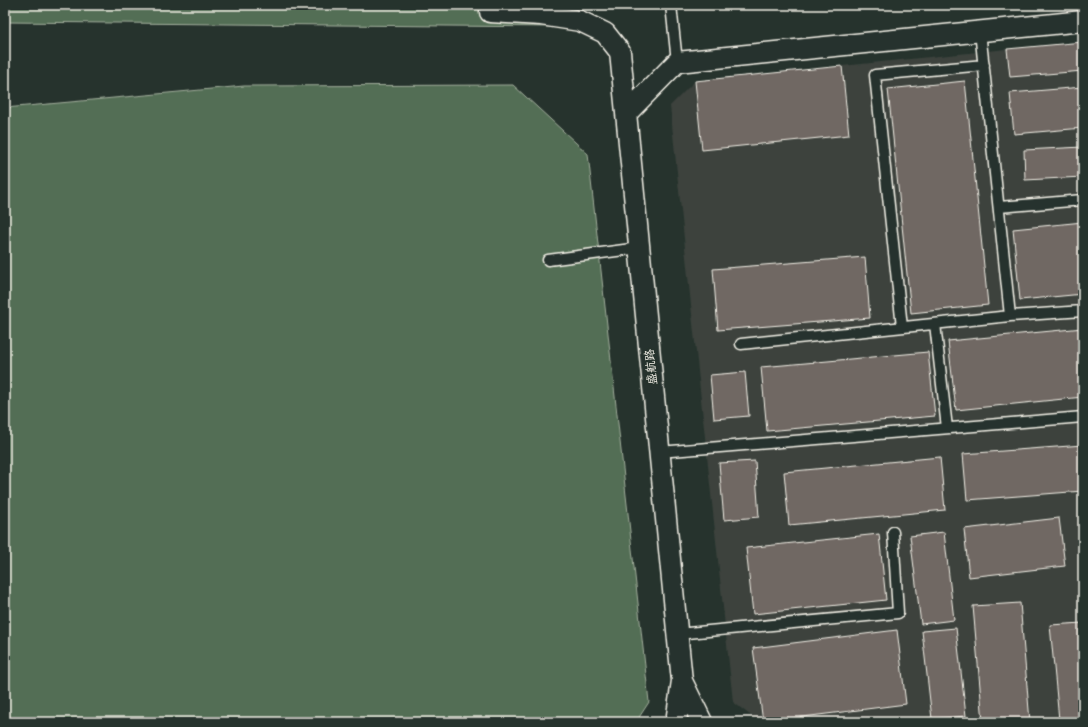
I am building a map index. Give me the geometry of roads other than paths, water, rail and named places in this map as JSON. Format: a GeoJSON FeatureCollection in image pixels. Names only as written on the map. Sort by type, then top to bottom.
{"type":"FeatureCollection","features":[{"type":"Feature","properties":{"kind":"street","name":"盛航路"},"geometry":{"type":"LineString","coordinates":[[490,12],[541,15],[580,21],[605,33],[620,52],[682,681]]}},
{"type":"Feature","properties":{"kind":"street"},"geometry":{"type":"LineString","coordinates":[[626,114],[677,62],[1083,21]]}},
{"type":"Feature","properties":{"kind":"street"},"geometry":{"type":"LineString","coordinates":[[676,722],[682,681]]}},
{"type":"Feature","properties":{"kind":"street"},"geometry":{"type":"LineString","coordinates":[[682,681],[702,722]]}},
{"type":"Feature","properties":{"kind":"lane"},"geometry":{"type":"LineString","coordinates":[[671,5],[677,62]]}},
{"type":"Feature","properties":{"kind":"lane"},"geometry":{"type":"LineString","coordinates":[[980,31],[1010,316]]}},
{"type":"Feature","properties":{"kind":"lane"},"geometry":{"type":"LineString","coordinates":[[902,327],[874,75],[984,64]]}},
{"type":"Feature","properties":{"kind":"lane"},"geometry":{"type":"LineString","coordinates":[[999,207],[1083,200]]}},
{"type":"Feature","properties":{"kind":"lane"},"geometry":{"type":"LineString","coordinates":[[548,260],[639,248]]}},
{"type":"Feature","properties":{"kind":"lane"},"geometry":{"type":"LineString","coordinates":[[741,344],[1010,316],[1083,311]]}},
{"type":"Feature","properties":{"kind":"lane"},"geometry":{"type":"LineString","coordinates":[[935,324],[947,428]]}},
{"type":"Feature","properties":{"kind":"lane"},"geometry":{"type":"LineString","coordinates":[[659,452],[1083,417]]}},
{"type":"Feature","properties":{"kind":"lane"},"geometry":{"type":"LineString","coordinates":[[677,634],[898,613],[893,532]]}}]}
